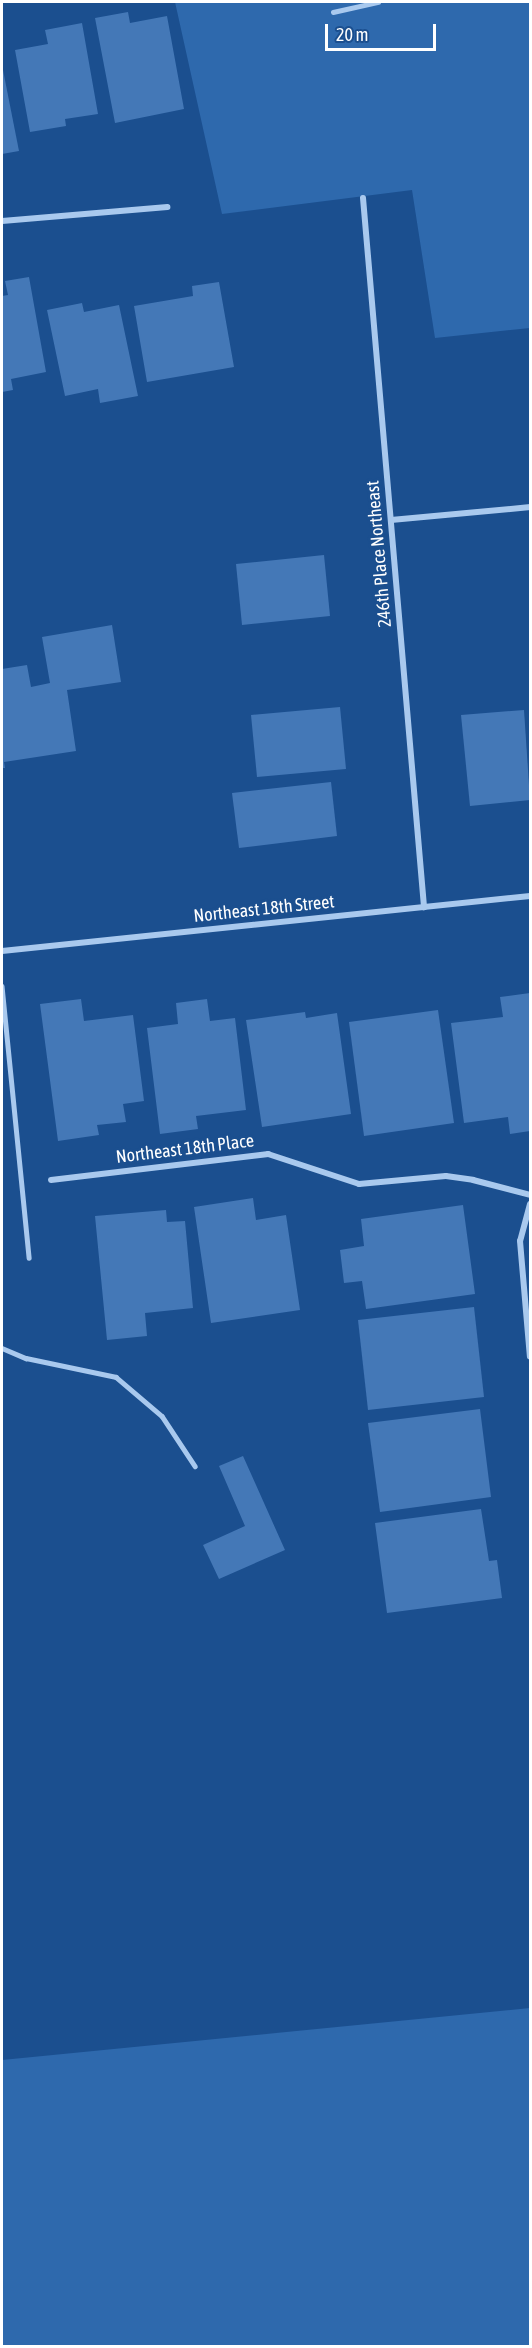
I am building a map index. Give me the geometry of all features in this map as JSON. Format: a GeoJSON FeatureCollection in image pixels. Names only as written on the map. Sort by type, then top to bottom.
{"type":"FeatureCollection","features":[{"type":"Feature","properties":{"kind":"street","name":"246th Place Northeast"},"geometry":{"type":"LineString","coordinates":[[363,198],[424,907]]}},
{"type":"Feature","properties":{"kind":"street"},"geometry":{"type":"LineString","coordinates":[[2,221],[167,207]]}},
{"type":"Feature","properties":{"kind":"street"},"geometry":{"type":"LineString","coordinates":[[391,520],[531,507]]}},
{"type":"Feature","properties":{"kind":"street","name":"Northeast 18th Street"},"geometry":{"type":"LineString","coordinates":[[2,951],[531,896]]}},
{"type":"Feature","properties":{"kind":"street","name":"Northeast 18th Place"},"geometry":{"type":"LineString","coordinates":[[51,1180],[268,1154],[359,1184],[446,1176],[473,1180],[531,1195]]}},
{"type":"Feature","properties":{"kind":"street"},"geometry":{"type":"LineString","coordinates":[[531,1204],[520,1240],[531,1358]]}},
{"type":"Feature","properties":{"kind":"lane"},"geometry":{"type":"LineString","coordinates":[[333,12],[378,2]]}},
{"type":"Feature","properties":{"kind":"lane"},"geometry":{"type":"LineString","coordinates":[[2,986],[29,1258]]}},
{"type":"Feature","properties":{"kind":"lane"},"geometry":{"type":"LineString","coordinates":[[2,1348],[26,1358],[116,1377],[162,1416],[195,1467]]}},
{"type":"Feature","properties":{"kind":"shaded area"},"geometry":{"type":"Polygon","coordinates":[[[175,2],[530,2],[530,328],[435,338],[412,190],[222,214],[175,2]]]}},
{"type":"Feature","properties":{"kind":"shaded area"},"geometry":{"type":"Polygon","coordinates":[[[530,2008],[530,2346],[2,2346],[2,2060],[530,2008]]]}},
{"type":"Feature","properties":{"kind":"building"},"geometry":{"type":"Polygon","coordinates":[[[128,12],[130,23],[167,16],[184,109],[115,123],[95,18],[128,12]]]}},
{"type":"Feature","properties":{"kind":"building"},"geometry":{"type":"Polygon","coordinates":[[[82,23],[98,114],[65,119],[66,126],[30,132],[15,50],[48,44],[45,30],[82,23]]]}},
{"type":"Feature","properties":{"kind":"building"},"geometry":{"type":"Polygon","coordinates":[[[2,65],[19,151],[2,154],[2,65]]]}},
{"type":"Feature","properties":{"kind":"building"},"geometry":{"type":"Polygon","coordinates":[[[29,277],[46,372],[11,379],[13,390],[2,392],[2,296],[8,295],[5,281],[29,277]]]}},
{"type":"Feature","properties":{"kind":"building"},"geometry":{"type":"Polygon","coordinates":[[[219,282],[234,367],[147,382],[134,306],[193,296],[192,286],[219,282]]]}},
{"type":"Feature","properties":{"kind":"building"},"geometry":{"type":"Polygon","coordinates":[[[82,303],[84,312],[119,305],[138,396],[100,403],[98,389],[65,396],[47,310],[82,303]]]}},
{"type":"Feature","properties":{"kind":"building"},"geometry":{"type":"Polygon","coordinates":[[[324,555],[330,616],[242,625],[236,564],[324,555]]]}},
{"type":"Feature","properties":{"kind":"building"},"geometry":{"type":"Polygon","coordinates":[[[112,625],[121,682],[67,690],[76,751],[4,762],[5,768],[2,768],[2,669],[27,665],[31,687],[50,683],[42,637],[112,625]]]}},
{"type":"Feature","properties":{"kind":"building"},"geometry":{"type":"Polygon","coordinates":[[[340,707],[346,769],[257,777],[251,715],[340,707]]]}},
{"type":"Feature","properties":{"kind":"building"},"geometry":{"type":"Polygon","coordinates":[[[524,710],[530,800],[470,806],[461,715],[524,710]]]}},
{"type":"Feature","properties":{"kind":"building"},"geometry":{"type":"Polygon","coordinates":[[[331,782],[337,836],[239,848],[232,793],[331,782]]]}},
{"type":"Feature","properties":{"kind":"building"},"geometry":{"type":"Polygon","coordinates":[[[530,993],[530,1131],[510,1134],[508,1117],[464,1123],[451,1023],[503,1017],[500,997],[530,993]]]}},
{"type":"Feature","properties":{"kind":"building"},"geometry":{"type":"Polygon","coordinates":[[[81,999],[84,1021],[133,1015],[144,1101],[123,1104],[126,1122],[97,1125],[99,1135],[58,1141],[40,1004],[81,999]]]}},
{"type":"Feature","properties":{"kind":"building"},"geometry":{"type":"Polygon","coordinates":[[[207,999],[210,1021],[235,1018],[246,1110],[196,1116],[198,1129],[160,1134],[147,1028],[178,1024],[176,1003],[207,999]]]}},
{"type":"Feature","properties":{"kind":"building"},"geometry":{"type":"Polygon","coordinates":[[[438,1010],[454,1123],[364,1136],[349,1022],[438,1010]]]}},
{"type":"Feature","properties":{"kind":"building"},"geometry":{"type":"Polygon","coordinates":[[[305,1012],[306,1018],[337,1013],[351,1114],[262,1127],[246,1020],[305,1012]]]}},
{"type":"Feature","properties":{"kind":"building"},"geometry":{"type":"Polygon","coordinates":[[[253,1198],[256,1220],[286,1215],[300,1310],[211,1323],[194,1207],[253,1198]]]}},
{"type":"Feature","properties":{"kind":"building"},"geometry":{"type":"Polygon","coordinates":[[[463,1205],[475,1294],[366,1309],[362,1281],[344,1283],[340,1250],[364,1246],[361,1219],[463,1205]]]}},
{"type":"Feature","properties":{"kind":"building"},"geometry":{"type":"Polygon","coordinates":[[[166,1210],[167,1222],[185,1221],[193,1308],[145,1313],[147,1336],[107,1340],[95,1216],[166,1210]]]}},
{"type":"Feature","properties":{"kind":"building"},"geometry":{"type":"Polygon","coordinates":[[[474,1307],[484,1397],[368,1410],[358,1320],[474,1307]]]}},
{"type":"Feature","properties":{"kind":"building"},"geometry":{"type":"Polygon","coordinates":[[[480,1409],[491,1497],[380,1512],[368,1423],[480,1409]]]}},
{"type":"Feature","properties":{"kind":"building"},"geometry":{"type":"Polygon","coordinates":[[[243,1456],[285,1550],[219,1579],[203,1545],[245,1526],[219,1466],[243,1456]]]}},
{"type":"Feature","properties":{"kind":"building"},"geometry":{"type":"Polygon","coordinates":[[[481,1509],[489,1561],[497,1560],[502,1598],[387,1613],[375,1523],[481,1509]]]}}]}
